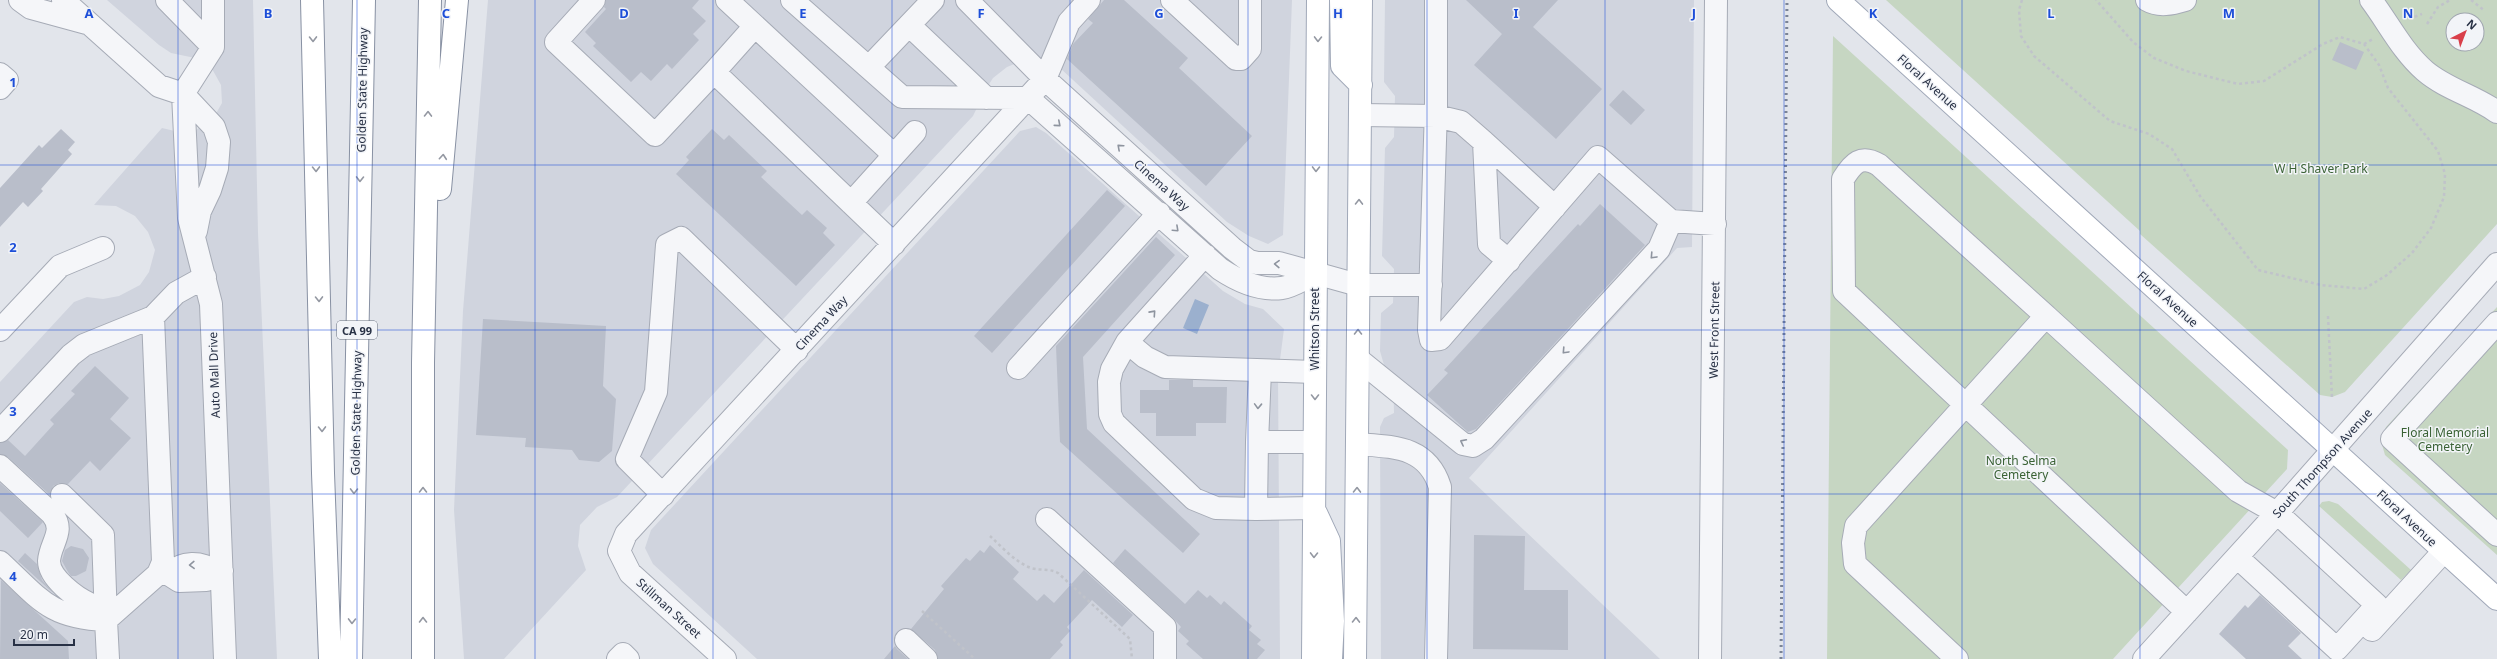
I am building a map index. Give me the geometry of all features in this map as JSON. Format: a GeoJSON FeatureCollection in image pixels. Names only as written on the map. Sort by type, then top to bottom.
{"type":"FeatureCollection","features":[{"type":"Feature","properties":{"kind":"main road"},"geometry":{"type":"LineString","coordinates":[[312,0],[323,473],[330,659]]}},
{"type":"Feature","properties":{"kind":"main road","name":"Golden State Highway"},"geometry":{"type":"LineString","coordinates":[[351,659],[364,0]]}},
{"type":"Feature","properties":{"kind":"main road"},"geometry":{"type":"LineString","coordinates":[[423,659],[423,363],[430,0]]}},
{"type":"Feature","properties":{"kind":"main road"},"geometry":{"type":"LineString","coordinates":[[423,363],[458,0]]}},
{"type":"Feature","properties":{"kind":"main road","name":"Whitson Street"},"geometry":{"type":"LineString","coordinates":[[1313,659],[1315,372],[1314,274],[1318,0]]}},
{"type":"Feature","properties":{"kind":"main road"},"geometry":{"type":"LineString","coordinates":[[1341,0],[1342,66],[1360,85]]}},
{"type":"Feature","properties":{"kind":"main road"},"geometry":{"type":"LineString","coordinates":[[1356,659],[1361,0]]}},
{"type":"Feature","properties":{"kind":"main road","name":"Floral Avenue"},"geometry":{"type":"LineString","coordinates":[[1838,0],[2497,599]]}},
{"type":"Feature","properties":{"kind":"main road"},"geometry":{"type":"LineString","coordinates":[[1314,508],[1330,541],[1333,620],[1331,659]]}},
{"type":"Feature","properties":{"kind":"street"},"geometry":{"type":"LineString","coordinates":[[20,0],[31,8],[91,24]]}},
{"type":"Feature","properties":{"kind":"street"},"geometry":{"type":"LineString","coordinates":[[63,0],[159,86],[183,94],[212,124],[219,142],[214,178],[198,217],[196,249]]}},
{"type":"Feature","properties":{"kind":"street"},"geometry":{"type":"LineString","coordinates":[[167,0],[213,47]]}},
{"type":"Feature","properties":{"kind":"street"},"geometry":{"type":"LineString","coordinates":[[183,94],[213,47],[213,0]]}},
{"type":"Feature","properties":{"kind":"street"},"geometry":{"type":"LineString","coordinates":[[594,0],[556,42],[655,135],[714,72],[754,26]]}},
{"type":"Feature","properties":{"kind":"street"},"geometry":{"type":"LineString","coordinates":[[727,0],[894,155]]}},
{"type":"Feature","properties":{"kind":"street"},"geometry":{"type":"LineString","coordinates":[[792,0],[902,96],[1028,98]]}},
{"type":"Feature","properties":{"kind":"street"},"geometry":{"type":"LineString","coordinates":[[869,67],[933,0]]}},
{"type":"Feature","properties":{"kind":"street"},"geometry":{"type":"LineString","coordinates":[[967,0],[1045,79],[1069,22],[1089,0]]}},
{"type":"Feature","properties":{"kind":"street"},"geometry":{"type":"LineString","coordinates":[[1172,0],[1236,59],[1241,59],[1250,49],[1250,0]]}},
{"type":"Feature","properties":{"kind":"street"},"geometry":{"type":"LineString","coordinates":[[1436,0],[1436,116],[1431,285],[1431,340],[1440,339],[1598,157],[1671,222],[1715,224]]}},
{"type":"Feature","properties":{"kind":"street","name":"West Front Street"},"geometry":{"type":"LineString","coordinates":[[1710,659],[1716,0]]}},
{"type":"Feature","properties":{"kind":"street"},"geometry":{"type":"LineString","coordinates":[[2147,0],[2160,4],[2172,4],[2185,0]]}},
{"type":"Feature","properties":{"kind":"street"},"geometry":{"type":"LineString","coordinates":[[2371,0],[2392,14],[2400,44],[2426,72],[2497,112]]}},
{"type":"Feature","properties":{"kind":"street"},"geometry":{"type":"LineString","coordinates":[[909,25],[986,98]]}},
{"type":"Feature","properties":{"kind":"street"},"geometry":{"type":"LineString","coordinates":[[714,72],[894,244]]}},
{"type":"Feature","properties":{"kind":"street"},"geometry":{"type":"LineString","coordinates":[[0,74],[7,80],[0,88]]}},
{"type":"Feature","properties":{"kind":"street","name":"Cinema Way"},"geometry":{"type":"LineString","coordinates":[[619,551],[626,534],[1045,79],[1242,256],[1257,263],[1279,263],[1314,274],[1358,285],[1431,285]]}},
{"type":"Feature","properties":{"kind":"street","name":"Auto Mall Drive"},"geometry":{"type":"LineString","coordinates":[[183,94],[189,218],[211,304],[220,571],[225,659]]}},
{"type":"Feature","properties":{"kind":"street","name":"Cinema Way"},"geometry":{"type":"LineString","coordinates":[[1028,98],[1159,213],[1204,255],[1233,278],[1248,285],[1264,288],[1283,288],[1314,274]]}},
{"type":"Feature","properties":{"kind":"street"},"geometry":{"type":"LineString","coordinates":[[1360,115],[1436,116],[1461,122],[1555,207]]}},
{"type":"Feature","properties":{"kind":"street"},"geometry":{"type":"LineString","coordinates":[[851,203],[914,132]]}},
{"type":"Feature","properties":{"kind":"street"},"geometry":{"type":"LineString","coordinates":[[1484,142],[1490,244],[1509,261]]}},
{"type":"Feature","properties":{"kind":"street"},"geometry":{"type":"LineString","coordinates":[[2187,612],[1844,291],[1843,179],[1850,167],[1860,160],[1870,160],[1879,165],[2238,490],[2277,513],[2377,605],[2338,650],[2237,557]]}},
{"type":"Feature","properties":{"kind":"street"},"geometry":{"type":"LineString","coordinates":[[1018,368],[1159,213]]}},
{"type":"Feature","properties":{"kind":"street"},"geometry":{"type":"LineString","coordinates":[[1358,359],[1463,444],[1473,446],[1484,439],[1659,249],[1671,222]]}},
{"type":"Feature","properties":{"kind":"street"},"geometry":{"type":"LineString","coordinates":[[663,495],[627,459],[656,392],[667,245],[681,238],[797,350]]}},
{"type":"Feature","properties":{"kind":"street"},"geometry":{"type":"LineString","coordinates":[[0,330],[60,266],[69,260],[103,248]]}},
{"type":"Feature","properties":{"kind":"street"},"geometry":{"type":"LineString","coordinates":[[1204,255],[1128,342],[1112,369],[1109,382],[1110,414],[1114,423],[1194,499],[1216,508],[1314,508]]}},
{"type":"Feature","properties":{"kind":"street","name":"South Thompson Avenue"},"geometry":{"type":"LineString","coordinates":[[2144,659],[2277,513],[2497,264]]}},
{"type":"Feature","properties":{"kind":"street"},"geometry":{"type":"LineString","coordinates":[[0,431],[62,363],[80,348],[153,317],[176,294],[205,277]]}},
{"type":"Feature","properties":{"kind":"street"},"geometry":{"type":"LineString","coordinates":[[1957,659],[1855,564],[1853,543],[1856,526],[2046,316]]}},
{"type":"Feature","properties":{"kind":"street"},"geometry":{"type":"LineString","coordinates":[[153,317],[163,574]]}},
{"type":"Feature","properties":{"kind":"street"},"geometry":{"type":"LineString","coordinates":[[2497,323],[2392,439],[2497,535]]}},
{"type":"Feature","properties":{"kind":"street"},"geometry":{"type":"LineString","coordinates":[[1128,342],[1145,357],[1165,367],[1315,372]]}},
{"type":"Feature","properties":{"kind":"street"},"geometry":{"type":"LineString","coordinates":[[1256,509],[1260,371]]}},
{"type":"Feature","properties":{"kind":"street"},"geometry":{"type":"LineString","coordinates":[[1257,442],[1314,442]]}},
{"type":"Feature","properties":{"kind":"street"},"geometry":{"type":"LineString","coordinates":[[1357,444],[1384,446],[1418,454],[1426,461],[1436,477],[1440,487],[1436,659]]}},
{"type":"Feature","properties":{"kind":"street"},"geometry":{"type":"LineString","coordinates":[[0,466],[52,514],[57,522],[57,536],[50,561],[54,574],[82,600],[105,613]]}},
{"type":"Feature","properties":{"kind":"street"},"geometry":{"type":"LineString","coordinates":[[62,495],[102,534],[108,659]]}},
{"type":"Feature","properties":{"kind":"street"},"geometry":{"type":"LineString","coordinates":[[1047,519],[1165,627],[1165,659]]}},
{"type":"Feature","properties":{"kind":"street","name":"Stillman Street"},"geometry":{"type":"LineString","coordinates":[[619,551],[630,573],[725,659]]}},
{"type":"Feature","properties":{"kind":"street"},"geometry":{"type":"LineString","coordinates":[[2346,659],[2444,551]]}},
{"type":"Feature","properties":{"kind":"street"},"geometry":{"type":"LineString","coordinates":[[0,562],[52,609],[75,618],[105,613],[163,574]]}},
{"type":"Feature","properties":{"kind":"street"},"geometry":{"type":"LineString","coordinates":[[163,574],[179,581],[206,580],[220,571]]}},
{"type":"Feature","properties":{"kind":"street"},"geometry":{"type":"LineString","coordinates":[[906,640],[926,659]]}},
{"type":"Feature","properties":{"kind":"street"},"geometry":{"type":"LineString","coordinates":[[618,659],[623,654],[628,659]]}},
{"type":"Feature","properties":{"kind":"path"},"geometry":{"type":"LineString","coordinates":[[2022,0],[2019,10],[2021,36],[2034,56],[2110,121],[2149,134],[2172,150],[2200,196],[2258,270],[2321,285],[2364,289],[2387,275],[2412,253],[2432,228],[2444,197],[2445,174],[2438,151],[2388,88],[2380,65],[2364,44],[2340,37],[2323,44],[2264,81],[2238,84],[2186,71],[2154,58],[2133,42],[2096,0]]}},
{"type":"Feature","properties":{"kind":"path"},"geometry":{"type":"LineString","coordinates":[[2427,24],[2438,7],[2450,0]]}},
{"type":"Feature","properties":{"kind":"path"},"geometry":{"type":"LineString","coordinates":[[2471,0],[2485,11]]}},
{"type":"Feature","properties":{"kind":"path"},"geometry":{"type":"LineString","coordinates":[[2392,14],[2422,14]]}},
{"type":"Feature","properties":{"kind":"path"},"geometry":{"type":"LineString","coordinates":[[2328,316],[2332,398]]}},
{"type":"Feature","properties":{"kind":"path"},"geometry":{"type":"LineString","coordinates":[[990,536],[1016,559],[1029,567],[1049,569],[1058,573],[1130,638],[1132,659]]}},
{"type":"Feature","properties":{"kind":"path"},"geometry":{"type":"LineString","coordinates":[[922,611],[975,659]]}},
{"type":"Feature","properties":{"kind":"shaded area"},"geometry":{"type":"Polygon","coordinates":[[[107,0],[253,0],[258,233],[277,659],[0,659],[0,382],[74,302],[87,297],[103,299],[119,296],[140,285],[149,272],[155,250],[148,232],[135,216],[116,206],[94,205],[162,128],[183,133],[196,130],[214,117],[222,103],[221,85],[211,67],[200,59],[171,53],[159,45],[107,0]]]}},
{"type":"Feature","properties":{"kind":"shaded area"},"geometry":{"type":"Polygon","coordinates":[[[488,0],[1292,0],[1283,235],[1268,244],[1249,236],[1227,222],[1060,68],[1022,61],[1007,67],[993,78],[973,116],[617,497],[597,507],[580,525],[578,546],[586,570],[504,659],[464,659],[454,510],[463,311],[488,0]]]}},
{"type":"Feature","properties":{"kind":"shaded area"},"geometry":{"type":"Polygon","coordinates":[[[1385,0],[1694,0],[1692,247],[1677,248],[1469,478],[1660,659],[1381,659],[1380,427],[1384,418],[1394,413],[1393,375],[1384,365],[1380,351],[1381,313],[1393,303],[1394,269],[1382,256],[1385,148],[1394,137],[1395,96],[1384,82],[1385,0]]]}},
{"type":"Feature","properties":{"kind":"shaded area"},"geometry":{"type":"Polygon","coordinates":[[[1036,127],[1046,133],[1223,291],[1245,304],[1263,309],[1284,329],[1278,375],[1280,659],[757,659],[653,564],[645,548],[651,530],[1020,131],[1036,127]]]}},
{"type":"Feature","properties":{"kind":"green space","name":"W H Shaver Park"},"geometry":{"type":"Polygon","coordinates":[[[1886,0],[2497,0],[2497,224],[2345,392],[2332,397],[2320,395],[2140,234],[2140,231],[1886,0]]]}},
{"type":"Feature","properties":{"kind":"green space","name":"North Selma Cemetery"},"geometry":{"type":"Polygon","coordinates":[[[1833,36],[2288,450],[2287,469],[2113,659],[1827,659],[1833,36]]]}},
{"type":"Feature","properties":{"kind":"green space","name":"Floral Memorial Cemetery"},"geometry":{"type":"Polygon","coordinates":[[[2497,307],[2497,555],[2385,455],[2381,441],[2386,427],[2497,307]]]}},
{"type":"Feature","properties":{"kind":"green space"},"geometry":{"type":"Polygon","coordinates":[[[2329,501],[2338,504],[2411,570],[2401,580],[2319,506],[2322,502],[2329,501]]]}},
{"type":"Feature","properties":{"kind":"water"},"geometry":{"type":"Polygon","coordinates":[[[1195,299],[1209,305],[1197,334],[1183,328],[1195,299]]]}},
{"type":"Feature","properties":{"kind":"building"},"geometry":{"type":"Polygon","coordinates":[[[606,0],[699,0],[692,8],[706,21],[693,34],[699,40],[672,69],[667,64],[651,81],[641,72],[631,82],[593,46],[596,43],[585,32],[606,9],[604,7],[606,0]]]}},
{"type":"Feature","properties":{"kind":"building"},"geometry":{"type":"Polygon","coordinates":[[[1104,0],[1124,0],[1188,58],[1179,68],[1252,136],[1206,186],[1067,59],[1073,44],[1093,23],[1088,19],[1104,0]]]}},
{"type":"Feature","properties":{"kind":"building"},"geometry":{"type":"Polygon","coordinates":[[[1466,0],[1558,0],[1533,27],[1602,89],[1556,139],[1474,65],[1502,34],[1466,0]]]}},
{"type":"Feature","properties":{"kind":"building"},"geometry":{"type":"Polygon","coordinates":[[[2340,42],[2364,52],[2356,70],[2332,60],[2340,42]]]}},
{"type":"Feature","properties":{"kind":"building"},"geometry":{"type":"Polygon","coordinates":[[[1623,90],[1645,110],[1631,125],[1609,105],[1623,90]]]}},
{"type":"Feature","properties":{"kind":"building"},"geometry":{"type":"Polygon","coordinates":[[[61,129],[75,142],[68,150],[72,154],[41,189],[43,191],[28,207],[23,202],[0,227],[0,188],[39,145],[42,148],[61,129]]]}},
{"type":"Feature","properties":{"kind":"building"},"geometry":{"type":"Polygon","coordinates":[[[712,129],[724,140],[729,135],[767,171],[761,177],[802,215],[807,210],[827,228],[823,233],[835,245],[796,286],[676,174],[689,160],[686,157],[712,129]]]}},
{"type":"Feature","properties":{"kind":"building"},"geometry":{"type":"Polygon","coordinates":[[[1107,190],[1125,206],[992,353],[974,336],[1107,190]]]}},
{"type":"Feature","properties":{"kind":"building"},"geometry":{"type":"Polygon","coordinates":[[[1600,204],[1645,245],[1476,429],[1468,432],[1427,395],[1448,373],[1444,370],[1578,224],[1580,226],[1600,204]]]}},
{"type":"Feature","properties":{"kind":"building"},"geometry":{"type":"Polygon","coordinates":[[[1156,237],[1175,255],[1083,357],[1087,429],[1200,534],[1183,553],[1060,442],[1056,346],[1156,237]]]}},
{"type":"Feature","properties":{"kind":"building"},"geometry":{"type":"Polygon","coordinates":[[[483,319],[606,326],[603,386],[616,399],[612,451],[599,462],[579,460],[572,450],[525,447],[526,438],[476,435],[483,319]]]}},
{"type":"Feature","properties":{"kind":"building"},"geometry":{"type":"Polygon","coordinates":[[[95,366],[129,398],[110,419],[131,438],[100,471],[90,461],[68,484],[59,483],[53,486],[50,495],[8,457],[0,454],[0,443],[8,440],[25,456],[54,424],[50,420],[75,394],[71,391],[95,366]]]}},
{"type":"Feature","properties":{"kind":"building"},"geometry":{"type":"Polygon","coordinates":[[[1169,380],[1193,380],[1193,387],[1227,387],[1226,423],[1196,423],[1196,436],[1156,436],[1156,413],[1140,413],[1140,390],[1169,390],[1169,380]]]}},
{"type":"Feature","properties":{"kind":"building"},"geometry":{"type":"Polygon","coordinates":[[[0,483],[43,522],[28,538],[0,511],[0,483]]]}},
{"type":"Feature","properties":{"kind":"building"},"geometry":{"type":"Polygon","coordinates":[[[1474,535],[1525,536],[1524,590],[1568,590],[1568,650],[1473,649],[1474,535]]]}},
{"type":"Feature","properties":{"kind":"building"},"geometry":{"type":"Polygon","coordinates":[[[990,545],[1019,572],[1013,579],[1037,601],[1044,594],[1054,603],[1084,570],[1133,615],[1122,627],[1092,600],[1067,627],[1070,631],[1060,642],[1063,645],[1050,659],[938,659],[935,650],[911,629],[944,589],[941,586],[966,558],[970,561],[980,550],[984,553],[990,545]]]}},
{"type":"Feature","properties":{"kind":"building"},"geometry":{"type":"Polygon","coordinates":[[[71,546],[83,549],[89,558],[86,571],[76,576],[71,576],[62,561],[65,550],[71,546]]]}},
{"type":"Feature","properties":{"kind":"building"},"geometry":{"type":"Polygon","coordinates":[[[1125,549],[1185,604],[1198,590],[1207,598],[1210,595],[1221,605],[1224,601],[1252,626],[1249,630],[1261,640],[1257,644],[1265,650],[1257,659],[1203,659],[1186,644],[1189,641],[1178,631],[1181,627],[1173,618],[1113,563],[1125,549]]]}},
{"type":"Feature","properties":{"kind":"building"},"geometry":{"type":"Polygon","coordinates":[[[25,553],[37,564],[42,580],[53,593],[18,561],[25,553]]]}},
{"type":"Feature","properties":{"kind":"building"},"geometry":{"type":"Polygon","coordinates":[[[1,580],[68,641],[69,659],[0,659],[1,580]]]}},
{"type":"Feature","properties":{"kind":"building"},"geometry":{"type":"Polygon","coordinates":[[[2260,595],[2301,633],[2288,646],[2302,659],[2246,659],[2219,634],[2245,605],[2248,608],[2260,595]]]}},
{"type":"Feature","properties":{"kind":"building"},"geometry":{"type":"Polygon","coordinates":[[[895,646],[897,649],[908,659],[884,659],[895,646]]]}},
{"type":"Feature","properties":{"kind":"railway"},"geometry":{"type":"LineString","coordinates":[[1781,659],[1787,0]]}}]}
